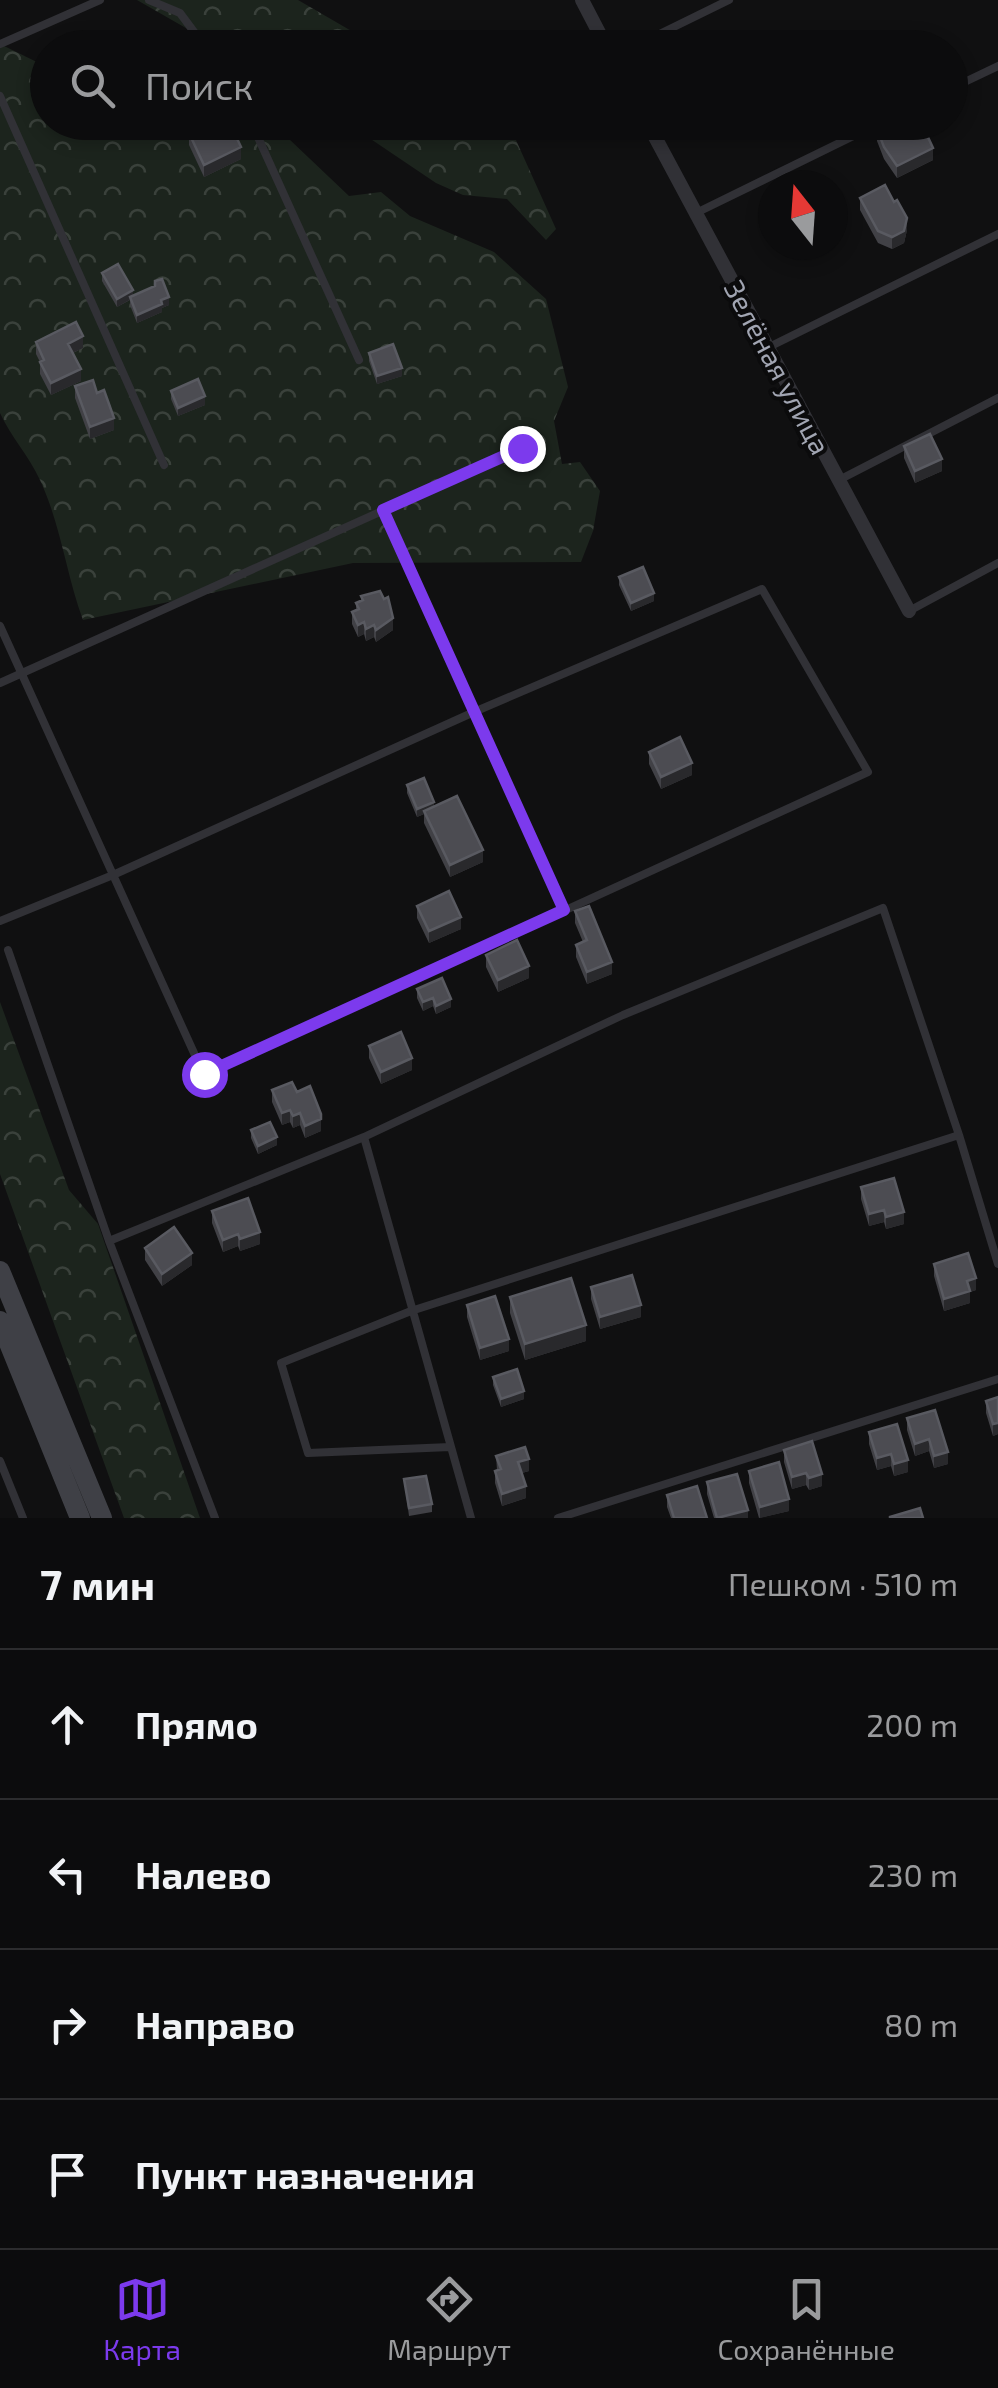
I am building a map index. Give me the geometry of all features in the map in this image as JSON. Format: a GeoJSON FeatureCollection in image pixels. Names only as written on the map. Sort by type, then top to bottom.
{"type":"FeatureCollection","features":[{"type":"Feature","properties":{"kind":"main road"},"geometry":{"type":"LineString","coordinates":[[0,1272],[80,1518]]}},
{"type":"Feature","properties":{"kind":"main road"},"geometry":{"type":"LineString","coordinates":[[0,1321],[26,1361],[102,1518]]}},
{"type":"Feature","properties":{"kind":"street"},"geometry":{"type":"LineString","coordinates":[[582,0],[598,30]]}},
{"type":"Feature","properties":{"kind":"street","name":"Зелёная улица"},"geometry":{"type":"LineString","coordinates":[[657,140],[909,611]]}},
{"type":"Feature","properties":{"kind":"lane"},"geometry":{"type":"LineString","coordinates":[[32,30],[100,0]]}},
{"type":"Feature","properties":{"kind":"lane"},"geometry":{"type":"LineString","coordinates":[[148,0],[180,13],[193,30]]}},
{"type":"Feature","properties":{"kind":"lane"},"geometry":{"type":"LineString","coordinates":[[668,30],[729,0]]}},
{"type":"Feature","properties":{"kind":"lane"},"geometry":{"type":"LineString","coordinates":[[0,44],[30,31]]}},
{"type":"Feature","properties":{"kind":"lane"},"geometry":{"type":"LineString","coordinates":[[968,81],[998,66]]}},
{"type":"Feature","properties":{"kind":"lane"},"geometry":{"type":"LineString","coordinates":[[0,96],[164,464]]}},
{"type":"Feature","properties":{"kind":"lane"},"geometry":{"type":"LineString","coordinates":[[259,140],[359,360]]}},
{"type":"Feature","properties":{"kind":"lane"},"geometry":{"type":"LineString","coordinates":[[696,213],[845,140]]}},
{"type":"Feature","properties":{"kind":"lane"},"geometry":{"type":"LineString","coordinates":[[768,348],[998,234]]}},
{"type":"Feature","properties":{"kind":"lane"},"geometry":{"type":"LineString","coordinates":[[839,480],[998,398]]}},
{"type":"Feature","properties":{"kind":"lane"},"geometry":{"type":"LineString","coordinates":[[0,682],[522,448]]}},
{"type":"Feature","properties":{"kind":"lane"},"geometry":{"type":"LineString","coordinates":[[383,510],[564,910]]}},
{"type":"Feature","properties":{"kind":"lane"},"geometry":{"type":"LineString","coordinates":[[909,611],[998,564]]}},
{"type":"Feature","properties":{"kind":"lane"},"geometry":{"type":"LineString","coordinates":[[0,626],[22,673],[113,875],[204,1074],[868,772],[762,589],[474,712],[113,875],[0,921]]}},
{"type":"Feature","properties":{"kind":"lane"},"geometry":{"type":"LineString","coordinates":[[109,1241],[364,1137],[623,1016],[882,908],[998,1264]]}},
{"type":"Feature","properties":{"kind":"lane"},"geometry":{"type":"LineString","coordinates":[[8,950],[109,1241],[215,1518]]}},
{"type":"Feature","properties":{"kind":"lane"},"geometry":{"type":"LineString","coordinates":[[450,1447],[308,1452],[282,1363],[411,1311],[959,1135]]}},
{"type":"Feature","properties":{"kind":"lane"},"geometry":{"type":"LineString","coordinates":[[364,1137],[471,1518]]}},
{"type":"Feature","properties":{"kind":"lane"},"geometry":{"type":"LineString","coordinates":[[558,1518],[998,1379]]}},
{"type":"Feature","properties":{"kind":"lane"},"geometry":{"type":"LineString","coordinates":[[0,1461],[23,1518]]}},
{"type":"Feature","properties":{"kind":"green space"},"geometry":{"type":"Polygon","coordinates":[[[137,0],[298,0],[350,30],[189,30],[137,0]]]}},
{"type":"Feature","properties":{"kind":"green space"},"geometry":{"type":"Polygon","coordinates":[[[0,44],[30,59],[30,140],[290,140],[349,196],[381,192],[410,216],[494,252],[546,299],[568,387],[554,421],[562,464],[580,462],[600,491],[593,531],[581,562],[353,563],[83,620],[47,497],[36,471],[0,413],[0,44]]]}},
{"type":"Feature","properties":{"kind":"green space"},"geometry":{"type":"Polygon","coordinates":[[[372,140],[516,140],[556,229],[546,240],[507,199],[463,195],[436,183],[372,140]]]}},
{"type":"Feature","properties":{"kind":"green space"},"geometry":{"type":"Polygon","coordinates":[[[0,1002],[69,1190],[98,1224],[200,1518],[124,1518],[0,1174],[0,1002]]]}},
{"type":"Feature","properties":{"kind":"building"},"geometry":{"type":"Polygon","coordinates":[[[192,140],[238,140],[241,147],[204,165],[192,140]]]}},
{"type":"Feature","properties":{"kind":"building"},"geometry":{"type":"Polygon","coordinates":[[[881,140],[929,140],[933,148],[897,166],[881,140]]]}},
{"type":"Feature","properties":{"kind":"building"},"geometry":{"type":"Polygon","coordinates":[[[885,185],[907,218],[904,231],[892,237],[878,231],[860,198],[885,185]]]}},
{"type":"Feature","properties":{"kind":"building"},"geometry":{"type":"Polygon","coordinates":[[[118,264],[133,290],[117,299],[102,273],[118,264]]]}},
{"type":"Feature","properties":{"kind":"building"},"geometry":{"type":"Polygon","coordinates":[[[162,279],[169,297],[137,315],[130,297],[162,279]]]}},
{"type":"Feature","properties":{"kind":"building"},"geometry":{"type":"Polygon","coordinates":[[[76,322],[83,336],[68,344],[81,369],[51,383],[40,362],[44,360],[36,342],[76,322]]]}},
{"type":"Feature","properties":{"kind":"building"},"geometry":{"type":"Polygon","coordinates":[[[393,344],[402,368],[377,376],[369,353],[393,344]]]}},
{"type":"Feature","properties":{"kind":"building"},"geometry":{"type":"Polygon","coordinates":[[[198,379],[205,396],[178,408],[171,391],[198,379]]]}},
{"type":"Feature","properties":{"kind":"building"},"geometry":{"type":"Polygon","coordinates":[[[93,380],[97,393],[104,390],[114,418],[90,427],[75,386],[93,380]]]}},
{"type":"Feature","properties":{"kind":"building"},"geometry":{"type":"Polygon","coordinates":[[[930,434],[942,459],[915,471],[904,446],[930,434]]]}},
{"type":"Feature","properties":{"kind":"building"},"geometry":{"type":"Polygon","coordinates":[[[643,567],[654,593],[631,603],[619,577],[643,567]]]}},
{"type":"Feature","properties":{"kind":"building"},"geometry":{"type":"Polygon","coordinates":[[[380,591],[384,599],[388,597],[393,618],[376,630],[374,625],[366,629],[364,622],[358,625],[352,612],[359,609],[356,603],[363,600],[361,596],[380,591]]]}},
{"type":"Feature","properties":{"kind":"building"},"geometry":{"type":"Polygon","coordinates":[[[680,737],[692,763],[661,777],[649,752],[680,737]]]}},
{"type":"Feature","properties":{"kind":"building"},"geometry":{"type":"Polygon","coordinates":[[[424,778],[434,802],[417,809],[407,785],[424,778]]]}},
{"type":"Feature","properties":{"kind":"building"},"geometry":{"type":"Polygon","coordinates":[[[457,796],[483,850],[450,865],[424,811],[457,796]]]}},
{"type":"Feature","properties":{"kind":"building"},"geometry":{"type":"Polygon","coordinates":[[[449,891],[461,917],[429,931],[417,906],[449,891]]]}},
{"type":"Feature","properties":{"kind":"building"},"geometry":{"type":"Polygon","coordinates":[[[589,906],[612,962],[587,972],[576,945],[587,940],[575,911],[589,906]]]}},
{"type":"Feature","properties":{"kind":"building"},"geometry":{"type":"Polygon","coordinates":[[[517,940],[529,966],[498,980],[486,955],[517,940]]]}},
{"type":"Feature","properties":{"kind":"building"},"geometry":{"type":"Polygon","coordinates":[[[442,978],[451,999],[436,1006],[433,998],[423,1002],[417,989],[442,978]]]}},
{"type":"Feature","properties":{"kind":"building"},"geometry":{"type":"Polygon","coordinates":[[[401,1032],[412,1058],[381,1072],[369,1046],[401,1032]]]}},
{"type":"Feature","properties":{"kind":"building"},"geometry":{"type":"Polygon","coordinates":[[[292,1082],[297,1092],[310,1086],[321,1119],[305,1126],[300,1113],[282,1113],[272,1090],[292,1082]]]}},
{"type":"Feature","properties":{"kind":"building"},"geometry":{"type":"Polygon","coordinates":[[[270,1122],[277,1137],[258,1146],[251,1130],[270,1122]]]}},
{"type":"Feature","properties":{"kind":"building"},"geometry":{"type":"Polygon","coordinates":[[[894,1178],[904,1212],[886,1217],[884,1210],[869,1214],[861,1187],[894,1178]]]}},
{"type":"Feature","properties":{"kind":"building"},"geometry":{"type":"Polygon","coordinates":[[[248,1198],[260,1232],[223,1240],[212,1211],[248,1198]]]}},
{"type":"Feature","properties":{"kind":"building"},"geometry":{"type":"Polygon","coordinates":[[[174,1227],[192,1253],[162,1274],[145,1248],[174,1227]]]}},
{"type":"Feature","properties":{"kind":"building"},"geometry":{"type":"Polygon","coordinates":[[[968,1253],[976,1278],[967,1281],[970,1291],[944,1299],[934,1264],[968,1253]]]}},
{"type":"Feature","properties":{"kind":"building"},"geometry":{"type":"Polygon","coordinates":[[[632,1275],[641,1305],[600,1317],[591,1287],[632,1275]]]}},
{"type":"Feature","properties":{"kind":"building"},"geometry":{"type":"Polygon","coordinates":[[[571,1278],[586,1325],[525,1344],[510,1297],[571,1278]]]}},
{"type":"Feature","properties":{"kind":"building"},"geometry":{"type":"Polygon","coordinates":[[[495,1296],[509,1339],[480,1348],[467,1305],[495,1296]]]}},
{"type":"Feature","properties":{"kind":"building"},"geometry":{"type":"Polygon","coordinates":[[[517,1369],[524,1391],[501,1399],[493,1377],[517,1369]]]}},
{"type":"Feature","properties":{"kind":"building"},"geometry":{"type":"Polygon","coordinates":[[[998,1397],[998,1423],[993,1424],[986,1401],[998,1397]]]}},
{"type":"Feature","properties":{"kind":"building"},"geometry":{"type":"Polygon","coordinates":[[[935,1410],[948,1452],[934,1456],[929,1439],[915,1444],[907,1418],[935,1410]]]}},
{"type":"Feature","properties":{"kind":"building"},"geometry":{"type":"Polygon","coordinates":[[[897,1424],[908,1460],[894,1464],[891,1454],[877,1458],[869,1432],[897,1424]]]}},
{"type":"Feature","properties":{"kind":"building"},"geometry":{"type":"Polygon","coordinates":[[[812,1441],[822,1474],[792,1477],[784,1450],[812,1441]]]}},
{"type":"Feature","properties":{"kind":"building"},"geometry":{"type":"Polygon","coordinates":[[[525,1447],[529,1459],[518,1462],[526,1486],[502,1494],[495,1471],[501,1469],[496,1456],[525,1447]]]}},
{"type":"Feature","properties":{"kind":"building"},"geometry":{"type":"Polygon","coordinates":[[[779,1462],[789,1499],[760,1507],[749,1471],[779,1462]]]}},
{"type":"Feature","properties":{"kind":"building"},"geometry":{"type":"Polygon","coordinates":[[[737,1474],[748,1510],[717,1518],[707,1482],[737,1474]]]}},
{"type":"Feature","properties":{"kind":"building"},"geometry":{"type":"Polygon","coordinates":[[[426,1476],[432,1504],[409,1508],[404,1479],[426,1476]]]}},
{"type":"Feature","properties":{"kind":"building"},"geometry":{"type":"Polygon","coordinates":[[[697,1486],[707,1518],[674,1518],[667,1495],[697,1486]]]}},
{"type":"Feature","properties":{"kind":"building"},"geometry":{"type":"Polygon","coordinates":[[[920,1508],[923,1518],[890,1518],[890,1517],[920,1508]]]}},
{"type":"Feature","properties":{"kind":"route"},"geometry":{"type":"LineString","coordinates":[[204,1074],[564,910],[383,510],[522,448]]}}]}
